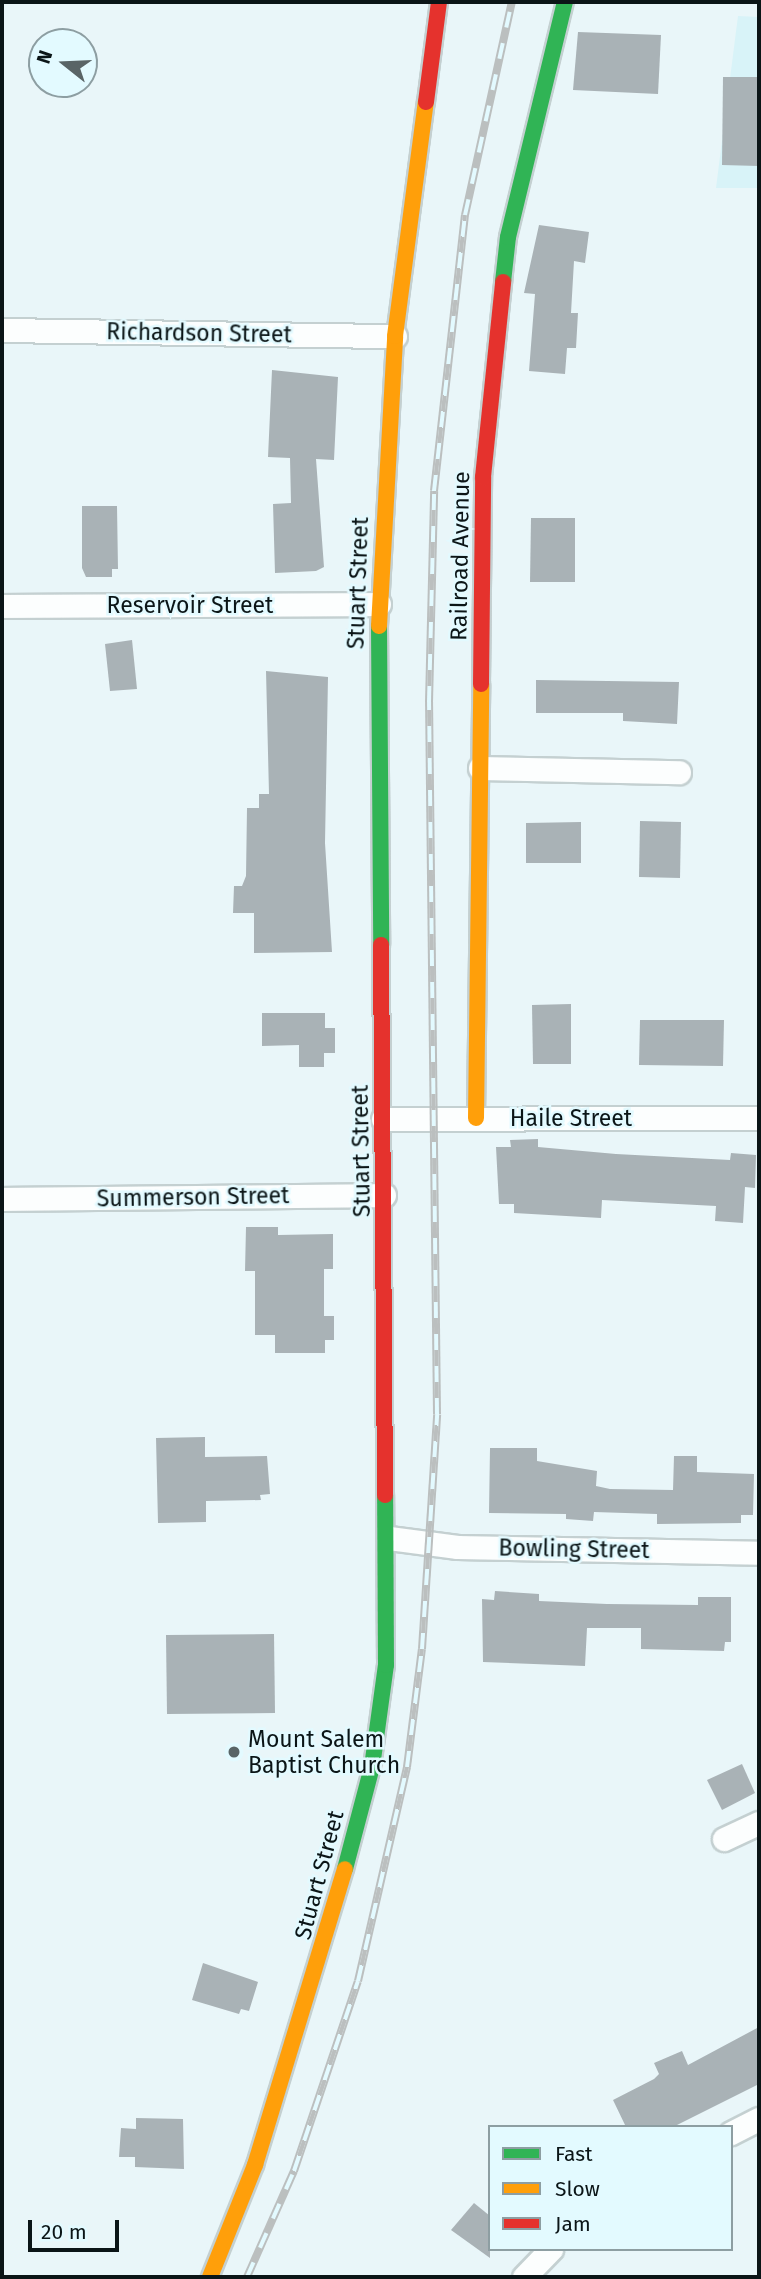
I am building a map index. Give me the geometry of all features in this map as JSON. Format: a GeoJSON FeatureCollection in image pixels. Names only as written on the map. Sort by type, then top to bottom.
{"type":"FeatureCollection","features":[{"type":"Feature","properties":{"kind":"street","name":"Stuart Street"},"geometry":{"type":"LineString","coordinates":[[210,2277],[290,2057],[369,1778],[386,1665],[388,1538],[379,604],[395,337],[439,2]]}},
{"type":"Feature","properties":{"kind":"street","name":"Railroad Avenue"},"geometry":{"type":"LineString","coordinates":[[476,1118],[483,477],[494,334],[508,237],[565,2]]}},
{"type":"Feature","properties":{"kind":"street","name":"Richardson Street"},"geometry":{"type":"LineString","coordinates":[[2,330],[395,337]]}},
{"type":"Feature","properties":{"kind":"street","name":"Reservoir Street"},"geometry":{"type":"LineString","coordinates":[[2,606],[379,604]]}},
{"type":"Feature","properties":{"kind":"street"},"geometry":{"type":"LineString","coordinates":[[480,768],[679,772]]}},
{"type":"Feature","properties":{"kind":"street","name":"Haile Street"},"geometry":{"type":"LineString","coordinates":[[383,1119],[759,1118]]}},
{"type":"Feature","properties":{"kind":"street","name":"Summerson Street"},"geometry":{"type":"LineString","coordinates":[[2,1199],[384,1195]]}},
{"type":"Feature","properties":{"kind":"street","name":"Bowling Street"},"geometry":{"type":"LineString","coordinates":[[388,1538],[457,1547],[759,1553]]}},
{"type":"Feature","properties":{"kind":"street"},"geometry":{"type":"LineString","coordinates":[[724,1839],[759,1823]]}},
{"type":"Feature","properties":{"kind":"street"},"geometry":{"type":"LineString","coordinates":[[733,2132],[759,2119]]}},
{"type":"Feature","properties":{"kind":"street"},"geometry":{"type":"LineString","coordinates":[[524,2277],[549,2251]]}},
{"type":"Feature","properties":{"kind":"shaded area"},"geometry":{"type":"Polygon","coordinates":[[[738,16],[759,17],[759,188],[716,188],[738,16]]]}},
{"type":"Feature","properties":{"kind":"building"},"geometry":{"type":"Polygon","coordinates":[[[578,32],[661,35],[658,94],[573,90],[578,32]]]}},
{"type":"Feature","properties":{"kind":"building"},"geometry":{"type":"Polygon","coordinates":[[[723,77],[759,77],[759,166],[722,165],[723,77]]]}},
{"type":"Feature","properties":{"kind":"building"},"geometry":{"type":"Polygon","coordinates":[[[539,225],[589,232],[585,263],[574,261],[571,313],[578,313],[576,348],[567,348],[565,374],[529,371],[535,294],[524,293],[539,225]]]}},
{"type":"Feature","properties":{"kind":"building"},"geometry":{"type":"Polygon","coordinates":[[[272,370],[338,377],[334,460],[316,459],[324,567],[316,571],[275,573],[273,504],[291,503],[290,458],[268,457],[272,370]]]}},
{"type":"Feature","properties":{"kind":"building"},"geometry":{"type":"Polygon","coordinates":[[[82,506],[117,506],[118,569],[112,569],[112,577],[86,577],[82,568],[82,506]]]}},
{"type":"Feature","properties":{"kind":"building"},"geometry":{"type":"Polygon","coordinates":[[[531,518],[575,518],[575,582],[530,582],[531,518]]]}},
{"type":"Feature","properties":{"kind":"building"},"geometry":{"type":"Polygon","coordinates":[[[132,640],[137,689],[110,691],[105,644],[132,640]]]}},
{"type":"Feature","properties":{"kind":"building"},"geometry":{"type":"Polygon","coordinates":[[[266,671],[328,677],[325,843],[332,952],[254,953],[254,913],[233,913],[234,886],[242,886],[246,876],[247,808],[259,808],[259,794],[269,794],[266,671]]]}},
{"type":"Feature","properties":{"kind":"building"},"geometry":{"type":"Polygon","coordinates":[[[536,680],[679,682],[677,724],[623,721],[623,713],[536,713],[536,680]]]}},
{"type":"Feature","properties":{"kind":"building"},"geometry":{"type":"Polygon","coordinates":[[[640,821],[681,822],[680,878],[639,877],[640,821]]]}},
{"type":"Feature","properties":{"kind":"building"},"geometry":{"type":"Polygon","coordinates":[[[581,822],[581,863],[526,863],[526,823],[581,822]]]}},
{"type":"Feature","properties":{"kind":"building"},"geometry":{"type":"Polygon","coordinates":[[[571,1004],[571,1064],[533,1064],[532,1005],[571,1004]]]}},
{"type":"Feature","properties":{"kind":"building"},"geometry":{"type":"Polygon","coordinates":[[[262,1013],[325,1013],[325,1028],[335,1028],[335,1053],[324,1053],[324,1067],[299,1067],[299,1045],[262,1046],[262,1013]]]}},
{"type":"Feature","properties":{"kind":"building"},"geometry":{"type":"Polygon","coordinates":[[[640,1020],[724,1020],[723,1066],[639,1065],[640,1020]]]}},
{"type":"Feature","properties":{"kind":"building"},"geometry":{"type":"Polygon","coordinates":[[[538,1139],[538,1147],[616,1154],[730,1160],[731,1153],[756,1155],[755,1188],[745,1187],[743,1223],[715,1221],[716,1206],[602,1200],[601,1218],[514,1213],[514,1204],[499,1204],[496,1147],[511,1147],[510,1140],[538,1139]]]}},
{"type":"Feature","properties":{"kind":"building"},"geometry":{"type":"Polygon","coordinates":[[[246,1227],[278,1227],[278,1235],[333,1234],[333,1269],[324,1269],[324,1316],[334,1316],[334,1340],[325,1340],[325,1353],[275,1353],[275,1335],[255,1335],[255,1271],[245,1271],[246,1227]]]}},
{"type":"Feature","properties":{"kind":"building"},"geometry":{"type":"Polygon","coordinates":[[[205,1437],[205,1457],[267,1456],[270,1494],[260,1495],[261,1500],[206,1501],[206,1522],[158,1523],[156,1438],[205,1437]]]}},
{"type":"Feature","properties":{"kind":"building"},"geometry":{"type":"Polygon","coordinates":[[[490,1448],[537,1448],[537,1461],[597,1471],[596,1486],[610,1489],[673,1490],[674,1456],[697,1456],[697,1472],[754,1474],[753,1515],[741,1515],[741,1523],[657,1524],[657,1514],[594,1512],[593,1521],[566,1519],[566,1514],[489,1513],[490,1448]]]}},
{"type":"Feature","properties":{"kind":"building"},"geometry":{"type":"Polygon","coordinates":[[[495,1591],[539,1594],[539,1601],[607,1604],[698,1605],[698,1597],[731,1597],[731,1642],[725,1642],[724,1651],[641,1649],[641,1628],[587,1628],[585,1666],[483,1662],[482,1599],[494,1600],[495,1591]]]}},
{"type":"Feature","properties":{"kind":"building"},"geometry":{"type":"Polygon","coordinates":[[[274,1634],[275,1713],[167,1714],[166,1635],[274,1634]]]}},
{"type":"Feature","properties":{"kind":"building"},"geometry":{"type":"Polygon","coordinates":[[[742,1764],[755,1793],[722,1810],[707,1780],[742,1764]]]}},
{"type":"Feature","properties":{"kind":"building"},"geometry":{"type":"Polygon","coordinates":[[[203,1963],[258,1982],[249,2011],[241,2009],[239,2014],[192,2000],[203,1963]]]}},
{"type":"Feature","properties":{"kind":"building"},"geometry":{"type":"Polygon","coordinates":[[[759,2027],[759,2084],[677,2125],[625,2125],[613,2100],[654,2079],[659,2074],[654,2063],[682,2051],[688,2065],[759,2027]]]}},
{"type":"Feature","properties":{"kind":"building"},"geometry":{"type":"Polygon","coordinates":[[[136,2118],[183,2119],[184,2169],[135,2167],[135,2157],[119,2157],[121,2128],[136,2129],[136,2118]]]}},
{"type":"Feature","properties":{"kind":"building"},"geometry":{"type":"Polygon","coordinates":[[[474,2203],[488,2214],[490,2258],[451,2230],[474,2203]]]}},
{"type":"Feature","properties":{"kind":"railway"},"geometry":{"type":"LineString","coordinates":[[247,2277],[294,2171],[358,1981],[407,1767],[422,1649],[437,1414],[429,702],[434,491],[465,215],[512,2]]}},
{"type":"Feature","properties":{"kind":"traffic: fast"},"geometry":{"type":"LineString","coordinates":[[503,282],[508,237],[565,2]]}},
{"type":"Feature","properties":{"kind":"traffic: fast"},"geometry":{"type":"LineString","coordinates":[[379,626],[381,945]]}},
{"type":"Feature","properties":{"kind":"traffic: fast"},"geometry":{"type":"LineString","coordinates":[[345,1869],[372,1767],[386,1665],[385,1495]]}},
{"type":"Feature","properties":{"kind":"traffic: slow"},"geometry":{"type":"LineString","coordinates":[[379,626],[395,336],[426,102]]}},
{"type":"Feature","properties":{"kind":"traffic: slow"},"geometry":{"type":"LineString","coordinates":[[476,1118],[481,684]]}},
{"type":"Feature","properties":{"kind":"traffic: slow"},"geometry":{"type":"LineString","coordinates":[[210,2277],[255,2165],[345,1869]]}},
{"type":"Feature","properties":{"kind":"traffic: jam"},"geometry":{"type":"LineString","coordinates":[[426,102],[439,2]]}},
{"type":"Feature","properties":{"kind":"traffic: jam"},"geometry":{"type":"LineString","coordinates":[[481,684],[483,477],[503,282]]}},
{"type":"Feature","properties":{"kind":"traffic: jam"},"geometry":{"type":"LineString","coordinates":[[381,945],[385,1495]]}},
{"type":"Feature","properties":{"kind":"place","name":"Mount Salem Baptist Church"},"geometry":{"type":"Point","coordinates":[234,1752]}}]}
